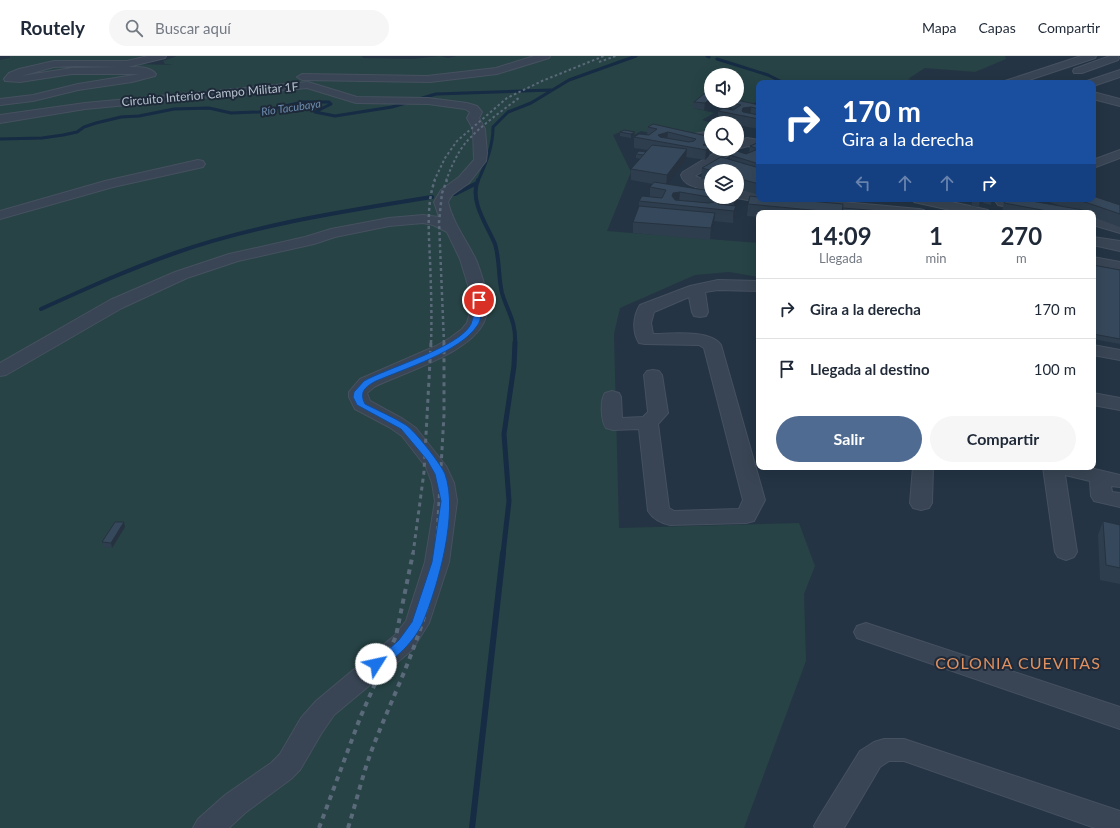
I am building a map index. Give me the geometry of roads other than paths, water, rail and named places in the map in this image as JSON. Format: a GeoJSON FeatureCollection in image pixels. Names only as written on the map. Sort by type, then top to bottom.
{"type":"FeatureCollection","features":[{"type":"Feature","properties":{"kind":"street"},"geometry":{"type":"LineString","coordinates":[[0,102],[33,98],[78,87],[136,78],[150,74],[144,71],[136,70],[77,70],[49,73],[20,80],[9,79],[13,75],[23,71],[68,63],[127,64],[161,56]]}},
{"type":"Feature","properties":{"kind":"street"},"geometry":{"type":"LineString","coordinates":[[308,85],[363,84],[430,79],[498,71],[545,56]]}},
{"type":"Feature","properties":{"kind":"street"},"geometry":{"type":"LineString","coordinates":[[1017,80],[1091,56]]}},
{"type":"Feature","properties":{"kind":"street"},"geometry":{"type":"LineString","coordinates":[[1062,77],[1115,60]]}},
{"type":"Feature","properties":{"kind":"street"},"geometry":{"type":"LineString","coordinates":[[1074,80],[1115,60]]}},
{"type":"Feature","properties":{"kind":"street"},"geometry":{"type":"LineString","coordinates":[[1096,81],[1120,73]]}},
{"type":"Feature","properties":{"kind":"street"},"geometry":{"type":"LineString","coordinates":[[1028,76],[1042,80]]}},
{"type":"Feature","properties":{"kind":"street"},"geometry":{"type":"LineString","coordinates":[[0,112],[41,108],[146,92],[250,81],[317,77],[430,79]]}},
{"type":"Feature","properties":{"kind":"street","name":"Circuito Interior Campo Militar 1F"},"geometry":{"type":"LineString","coordinates":[[0,119],[85,106],[308,85],[356,100],[428,101],[467,106],[473,108],[476,112],[474,118],[479,129],[481,153],[480,161],[464,180],[446,193],[442,199],[441,205],[476,281],[479,300],[474,325],[463,338],[449,347],[366,383],[358,392],[358,397],[362,405],[396,423],[409,432],[436,466],[443,483],[446,501],[437,562],[417,623],[403,643],[325,708],[311,726],[290,762],[282,771],[235,804],[208,828]]}},
{"type":"Feature","properties":{"kind":"street"},"geometry":{"type":"LineString","coordinates":[[1096,96],[1120,103]]}},
{"type":"Feature","properties":{"kind":"street"},"geometry":{"type":"LineString","coordinates":[[704,136],[693,138],[686,142],[692,140],[704,140]]}},
{"type":"Feature","properties":{"kind":"street"},"geometry":{"type":"LineString","coordinates":[[744,142],[756,144]]}},
{"type":"Feature","properties":{"kind":"street"},"geometry":{"type":"LineString","coordinates":[[1096,163],[1120,154]]}},
{"type":"Feature","properties":{"kind":"street"},"geometry":{"type":"LineString","coordinates":[[704,185],[689,179],[688,175],[715,156]]}},
{"type":"Feature","properties":{"kind":"street"},"geometry":{"type":"LineString","coordinates":[[0,215],[110,184],[198,164]]}},
{"type":"Feature","properties":{"kind":"street"},"geometry":{"type":"LineString","coordinates":[[941,202],[969,210]]}},
{"type":"Feature","properties":{"kind":"street"},"geometry":{"type":"LineString","coordinates":[[1003,202],[1051,210]]}},
{"type":"Feature","properties":{"kind":"street"},"geometry":{"type":"LineString","coordinates":[[1043,202],[1065,210]]}},
{"type":"Feature","properties":{"kind":"street"},"geometry":{"type":"LineString","coordinates":[[833,203],[888,210]]}},
{"type":"Feature","properties":{"kind":"street"},"geometry":{"type":"LineString","coordinates":[[0,371],[116,304],[181,275],[234,257],[309,241],[345,230],[389,222],[424,219],[437,220],[452,229]]}},
{"type":"Feature","properties":{"kind":"street"},"geometry":{"type":"LineString","coordinates":[[1096,221],[1120,229]]}},
{"type":"Feature","properties":{"kind":"street"},"geometry":{"type":"LineString","coordinates":[[1096,233],[1120,237]]}},
{"type":"Feature","properties":{"kind":"street"},"geometry":{"type":"LineString","coordinates":[[1096,242],[1120,246]]}},
{"type":"Feature","properties":{"kind":"street"},"geometry":{"type":"LineString","coordinates":[[1096,251],[1120,255]]}},
{"type":"Feature","properties":{"kind":"street"},"geometry":{"type":"LineString","coordinates":[[1096,263],[1120,267]]}},
{"type":"Feature","properties":{"kind":"street"},"geometry":{"type":"LineString","coordinates":[[648,423],[659,511],[670,518],[746,516],[754,500],[712,345],[703,340],[645,339],[642,322],[646,309],[696,289],[718,285],[756,286]]}},
{"type":"Feature","properties":{"kind":"street"},"geometry":{"type":"LineString","coordinates":[[696,289],[700,312]]}},
{"type":"Feature","properties":{"kind":"street"},"geometry":{"type":"LineString","coordinates":[[1096,351],[1120,355]]}},
{"type":"Feature","properties":{"kind":"street"},"geometry":{"type":"LineString","coordinates":[[1096,365],[1120,369]]}},
{"type":"Feature","properties":{"kind":"street"},"geometry":{"type":"LineString","coordinates":[[612,397],[613,424],[648,423],[658,413],[653,375]]}},
{"type":"Feature","properties":{"kind":"street"},"geometry":{"type":"LineString","coordinates":[[1096,400],[1120,404]]}},
{"type":"Feature","properties":{"kind":"street"},"geometry":{"type":"LineString","coordinates":[[921,502],[923,470]]}},
{"type":"Feature","properties":{"kind":"street"},"geometry":{"type":"LineString","coordinates":[[1053,470],[1066,552]]}},
{"type":"Feature","properties":{"kind":"street"},"geometry":{"type":"LineString","coordinates":[[1070,470],[1110,479],[1102,496],[1120,500]]}},
{"type":"Feature","properties":{"kind":"street"},"geometry":{"type":"LineString","coordinates":[[866,632],[1120,718]]}},
{"type":"Feature","properties":{"kind":"street"},"geometry":{"type":"LineString","coordinates":[[829,826],[870,759],[884,750],[904,750],[1120,824]]}},
{"type":"Feature","properties":{"kind":"waterway"},"geometry":{"type":"LineString","coordinates":[[478,181],[490,148],[493,127],[508,112],[531,103],[569,80],[636,56]]}},
{"type":"Feature","properties":{"kind":"waterway"},"geometry":{"type":"LineString","coordinates":[[717,59],[768,75],[778,80]]}},
{"type":"Feature","properties":{"kind":"waterway","name":"Río Tacubaya"},"geometry":{"type":"LineString","coordinates":[[0,139],[42,138],[63,135],[77,132],[84,127],[96,123],[121,117],[139,116],[174,109],[209,108],[231,113],[259,112],[303,102],[329,102],[331,104],[315,112],[335,116],[392,107],[436,94],[551,90]]}},
{"type":"Feature","properties":{"kind":"waterway"},"geometry":{"type":"LineString","coordinates":[[478,180],[476,188],[477,204],[495,244],[498,256],[502,293],[513,323],[515,342]]}},
{"type":"Feature","properties":{"kind":"waterway"},"geometry":{"type":"LineString","coordinates":[[455,194],[477,183]]}},
{"type":"Feature","properties":{"kind":"waterway"},"geometry":{"type":"LineString","coordinates":[[41,309],[141,266],[206,243],[302,219],[432,197]]}},
{"type":"Feature","properties":{"kind":"waterway"},"geometry":{"type":"LineString","coordinates":[[503,554],[509,501],[504,434],[514,366],[515,342]]}},
{"type":"Feature","properties":{"kind":"waterway"},"geometry":{"type":"LineString","coordinates":[[472,828],[503,553]]}},
{"type":"Feature","properties":{"kind":"railway"},"geometry":{"type":"LineString","coordinates":[[434,181],[445,158],[457,141],[507,98],[542,81],[604,56]]}},
{"type":"Feature","properties":{"kind":"railway"},"geometry":{"type":"LineString","coordinates":[[599,62],[616,56]]}},
{"type":"Feature","properties":{"kind":"railway"},"geometry":{"type":"LineString","coordinates":[[446,181],[455,159],[468,140],[486,123],[520,97]]}},
{"type":"Feature","properties":{"kind":"railway"},"geometry":{"type":"LineString","coordinates":[[431,342],[429,209],[435,180]]}},
{"type":"Feature","properties":{"kind":"railway"},"geometry":{"type":"LineString","coordinates":[[444,343],[439,222],[442,193],[447,180]]}},
{"type":"Feature","properties":{"kind":"railway"},"geometry":{"type":"LineString","coordinates":[[413,554],[424,472],[431,342]]}},
{"type":"Feature","properties":{"kind":"railway"},"geometry":{"type":"LineString","coordinates":[[436,554],[444,415],[444,343]]}},
{"type":"Feature","properties":{"kind":"railway"},"geometry":{"type":"LineString","coordinates":[[319,828],[360,718],[396,636],[413,553]]}},
{"type":"Feature","properties":{"kind":"railway"},"geometry":{"type":"LineString","coordinates":[[348,828],[371,752],[420,630],[433,580],[436,553]]}},
{"type":"Feature","properties":{"kind":"district","name":"COLONIA CUEVITAS"},"geometry":{"type":"Point","coordinates":[1018,662]}}]}
